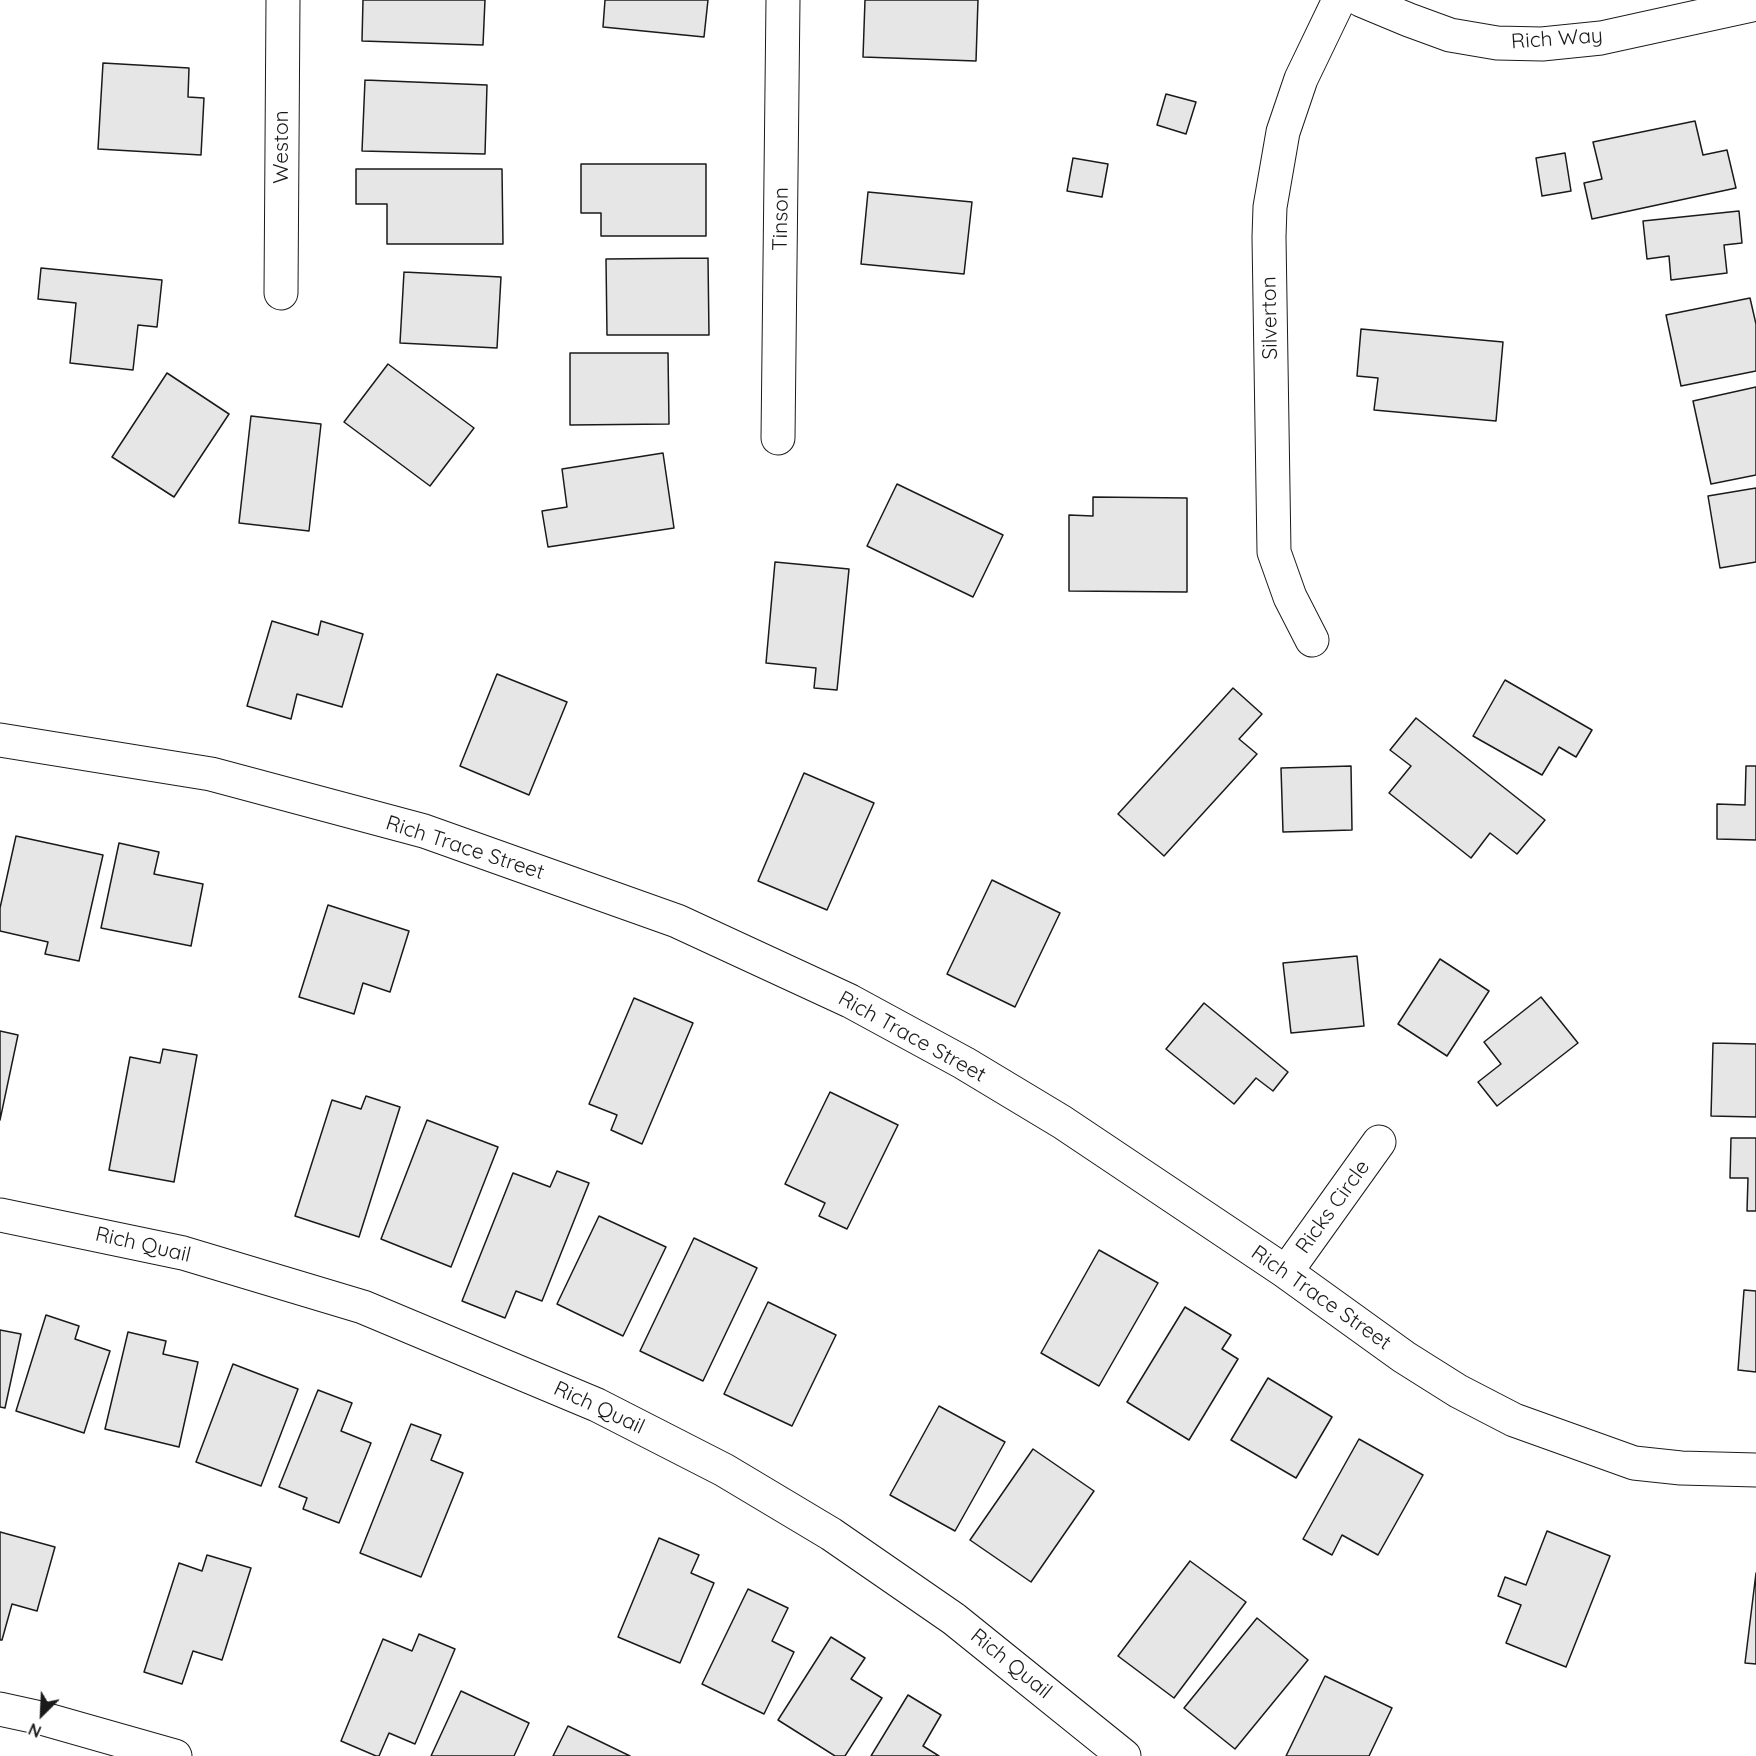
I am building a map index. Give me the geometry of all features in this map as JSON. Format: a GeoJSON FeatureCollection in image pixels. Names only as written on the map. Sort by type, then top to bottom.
{"type":"FeatureCollection","features":[{"type":"Feature","properties":{"kind":"street","name":"Weston"},"geometry":{"type":"LineString","coordinates":[[281,293],[283,0]]}},
{"type":"Feature","properties":{"kind":"street","name":"Tinson"},"geometry":{"type":"LineString","coordinates":[[778,438],[783,0]]}},
{"type":"Feature","properties":{"kind":"street","name":"Silverton"},"geometry":{"type":"LineString","coordinates":[[1312,640],[1290,597],[1274,552],[1270,207],[1283,132],[1301,79],[1339,0]]}},
{"type":"Feature","properties":{"kind":"street","name":"Rich Way"},"geometry":{"type":"LineString","coordinates":[[1361,0],[1450,35],[1497,44],[1542,44],[1601,38],[1756,4]]}},
{"type":"Feature","properties":{"kind":"street","name":"Rich Trace Street"},"geometry":{"type":"LineString","coordinates":[[0,740],[211,774],[424,831],[677,921],[850,1001],[964,1063],[1062,1122],[1286,1272],[1404,1357],[1458,1391],[1514,1420],[1634,1463],[1681,1468],[1756,1470]]}},
{"type":"Feature","properties":{"kind":"street","name":"Ricks Circle"},"geometry":{"type":"LineString","coordinates":[[1286,1272],[1379,1142]]}},
{"type":"Feature","properties":{"kind":"street","name":"Rich Quail"},"geometry":{"type":"LineString","coordinates":[[0,1215],[183,1253],[363,1307],[597,1405],[724,1470],[831,1534],[954,1618],[1124,1756]]}},
{"type":"Feature","properties":{"kind":"street"},"geometry":{"type":"LineString","coordinates":[[0,1709],[41,1718],[175,1756]]}},
{"type":"Feature","properties":{"kind":"building"},"geometry":{"type":"Polygon","coordinates":[[[363,0],[485,0],[483,45],[362,41],[363,0]]]}},
{"type":"Feature","properties":{"kind":"building"},"geometry":{"type":"Polygon","coordinates":[[[605,0],[708,0],[704,37],[603,27],[605,0]]]}},
{"type":"Feature","properties":{"kind":"building"},"geometry":{"type":"Polygon","coordinates":[[[865,0],[978,0],[976,61],[863,57],[865,0]]]}},
{"type":"Feature","properties":{"kind":"building"},"geometry":{"type":"Polygon","coordinates":[[[103,63],[189,68],[188,97],[204,98],[201,155],[98,149],[103,63]]]}},
{"type":"Feature","properties":{"kind":"building"},"geometry":{"type":"Polygon","coordinates":[[[365,80],[487,85],[485,154],[362,151],[365,80]]]}},
{"type":"Feature","properties":{"kind":"building"},"geometry":{"type":"Polygon","coordinates":[[[1166,94],[1196,102],[1186,134],[1157,125],[1166,94]]]}},
{"type":"Feature","properties":{"kind":"building"},"geometry":{"type":"Polygon","coordinates":[[[1695,121],[1703,155],[1727,150],[1736,188],[1592,219],[1584,183],[1602,179],[1593,142],[1695,121]]]}},
{"type":"Feature","properties":{"kind":"building"},"geometry":{"type":"Polygon","coordinates":[[[1565,153],[1571,191],[1542,196],[1536,158],[1565,153]]]}},
{"type":"Feature","properties":{"kind":"building"},"geometry":{"type":"Polygon","coordinates":[[[1073,158],[1108,164],[1102,197],[1067,191],[1073,158]]]}},
{"type":"Feature","properties":{"kind":"building"},"geometry":{"type":"Polygon","coordinates":[[[581,164],[706,164],[706,236],[601,236],[601,213],[581,213],[581,164]]]}},
{"type":"Feature","properties":{"kind":"building"},"geometry":{"type":"Polygon","coordinates":[[[356,169],[502,169],[503,244],[387,244],[387,204],[356,204],[356,169]]]}},
{"type":"Feature","properties":{"kind":"building"},"geometry":{"type":"Polygon","coordinates":[[[868,192],[972,202],[964,274],[861,264],[868,192]]]}},
{"type":"Feature","properties":{"kind":"building"},"geometry":{"type":"Polygon","coordinates":[[[1739,211],[1742,243],[1724,245],[1727,273],[1671,280],[1669,256],[1647,259],[1643,221],[1739,211]]]}},
{"type":"Feature","properties":{"kind":"building"},"geometry":{"type":"Polygon","coordinates":[[[708,258],[709,335],[607,335],[606,259],[708,258]]]}},
{"type":"Feature","properties":{"kind":"building"},"geometry":{"type":"Polygon","coordinates":[[[41,268],[162,280],[157,327],[138,325],[133,370],[70,363],[76,303],[38,299],[41,268]]]}},
{"type":"Feature","properties":{"kind":"building"},"geometry":{"type":"Polygon","coordinates":[[[404,272],[501,277],[497,348],[400,343],[404,272]]]}},
{"type":"Feature","properties":{"kind":"building"},"geometry":{"type":"Polygon","coordinates":[[[1750,298],[1756,324],[1756,371],[1681,386],[1666,315],[1750,298]]]}},
{"type":"Feature","properties":{"kind":"building"},"geometry":{"type":"Polygon","coordinates":[[[1361,329],[1503,342],[1496,421],[1374,410],[1378,378],[1357,376],[1361,329]]]}},
{"type":"Feature","properties":{"kind":"building"},"geometry":{"type":"Polygon","coordinates":[[[570,353],[668,353],[669,424],[570,425],[570,353]]]}},
{"type":"Feature","properties":{"kind":"building"},"geometry":{"type":"Polygon","coordinates":[[[388,364],[474,428],[430,486],[344,422],[388,364]]]}},
{"type":"Feature","properties":{"kind":"building"},"geometry":{"type":"Polygon","coordinates":[[[167,373],[229,414],[174,497],[112,457],[167,373]]]}},
{"type":"Feature","properties":{"kind":"building"},"geometry":{"type":"Polygon","coordinates":[[[1756,387],[1756,475],[1711,484],[1693,401],[1756,387]]]}},
{"type":"Feature","properties":{"kind":"building"},"geometry":{"type":"Polygon","coordinates":[[[251,416],[321,424],[309,531],[239,523],[251,416]]]}},
{"type":"Feature","properties":{"kind":"building"},"geometry":{"type":"Polygon","coordinates":[[[663,453],[674,528],[548,547],[542,511],[567,507],[562,469],[663,453]]]}},
{"type":"Feature","properties":{"kind":"building"},"geometry":{"type":"Polygon","coordinates":[[[897,484],[1003,535],[973,597],[867,546],[897,484]]]}},
{"type":"Feature","properties":{"kind":"building"},"geometry":{"type":"Polygon","coordinates":[[[1756,488],[1756,562],[1720,568],[1708,496],[1756,488]]]}},
{"type":"Feature","properties":{"kind":"building"},"geometry":{"type":"Polygon","coordinates":[[[1093,497],[1187,498],[1187,592],[1069,591],[1069,515],[1093,516],[1093,497]]]}},
{"type":"Feature","properties":{"kind":"building"},"geometry":{"type":"Polygon","coordinates":[[[775,562],[849,569],[837,690],[814,688],[816,668],[766,663],[775,562]]]}},
{"type":"Feature","properties":{"kind":"building"},"geometry":{"type":"Polygon","coordinates":[[[272,621],[318,635],[321,621],[363,634],[342,707],[297,694],[291,719],[247,706],[272,621]]]}},
{"type":"Feature","properties":{"kind":"building"},"geometry":{"type":"Polygon","coordinates":[[[497,674],[567,702],[529,795],[460,766],[497,674]]]}},
{"type":"Feature","properties":{"kind":"building"},"geometry":{"type":"Polygon","coordinates":[[[1505,680],[1592,730],[1576,757],[1559,747],[1542,775],[1473,736],[1505,680]]]}},
{"type":"Feature","properties":{"kind":"building"},"geometry":{"type":"Polygon","coordinates":[[[1233,688],[1262,714],[1239,739],[1257,754],[1164,856],[1118,814],[1233,688]]]}},
{"type":"Feature","properties":{"kind":"building"},"geometry":{"type":"Polygon","coordinates":[[[1416,718],[1545,820],[1517,854],[1490,833],[1471,858],[1389,793],[1411,766],[1390,750],[1416,718]]]}},
{"type":"Feature","properties":{"kind":"building"},"geometry":{"type":"Polygon","coordinates":[[[1351,766],[1352,830],[1283,832],[1281,768],[1351,766]]]}},
{"type":"Feature","properties":{"kind":"building"},"geometry":{"type":"Polygon","coordinates":[[[1746,766],[1756,766],[1756,840],[1717,839],[1717,804],[1745,805],[1746,766]]]}},
{"type":"Feature","properties":{"kind":"building"},"geometry":{"type":"Polygon","coordinates":[[[804,773],[874,803],[827,910],[758,881],[804,773]]]}},
{"type":"Feature","properties":{"kind":"building"},"geometry":{"type":"Polygon","coordinates":[[[16,836],[103,855],[79,961],[45,954],[48,942],[0,931],[0,908],[16,836]]]}},
{"type":"Feature","properties":{"kind":"building"},"geometry":{"type":"Polygon","coordinates":[[[119,843],[159,852],[154,874],[203,884],[191,946],[101,928],[119,843]]]}},
{"type":"Feature","properties":{"kind":"building"},"geometry":{"type":"Polygon","coordinates":[[[992,880],[1060,913],[1015,1007],[947,974],[992,880]]]}},
{"type":"Feature","properties":{"kind":"building"},"geometry":{"type":"Polygon","coordinates":[[[328,905],[409,931],[390,992],[363,983],[354,1014],[299,997],[328,905]]]}},
{"type":"Feature","properties":{"kind":"building"},"geometry":{"type":"Polygon","coordinates":[[[1357,956],[1364,1026],[1291,1033],[1283,963],[1357,956]]]}},
{"type":"Feature","properties":{"kind":"building"},"geometry":{"type":"Polygon","coordinates":[[[1440,959],[1489,991],[1447,1056],[1398,1024],[1440,959]]]}},
{"type":"Feature","properties":{"kind":"building"},"geometry":{"type":"Polygon","coordinates":[[[1541,997],[1578,1043],[1497,1106],[1478,1082],[1501,1064],[1484,1042],[1541,997]]]}},
{"type":"Feature","properties":{"kind":"building"},"geometry":{"type":"Polygon","coordinates":[[[634,998],[693,1023],[642,1144],[611,1130],[617,1115],[589,1104],[634,998]]]}},
{"type":"Feature","properties":{"kind":"building"},"geometry":{"type":"Polygon","coordinates":[[[1204,1003],[1288,1072],[1273,1091],[1256,1078],[1234,1104],[1166,1049],[1204,1003]]]}},
{"type":"Feature","properties":{"kind":"building"},"geometry":{"type":"Polygon","coordinates":[[[0,1031],[18,1035],[0,1120],[0,1031]]]}},
{"type":"Feature","properties":{"kind":"building"},"geometry":{"type":"Polygon","coordinates":[[[1713,1043],[1756,1044],[1756,1117],[1711,1116],[1713,1043]]]}},
{"type":"Feature","properties":{"kind":"building"},"geometry":{"type":"Polygon","coordinates":[[[163,1049],[197,1055],[174,1182],[109,1170],[130,1057],[160,1063],[163,1049]]]}},
{"type":"Feature","properties":{"kind":"building"},"geometry":{"type":"Polygon","coordinates":[[[830,1092],[898,1125],[847,1229],[819,1216],[825,1203],[785,1184],[830,1092]]]}},
{"type":"Feature","properties":{"kind":"building"},"geometry":{"type":"Polygon","coordinates":[[[366,1096],[400,1107],[359,1237],[295,1216],[332,1100],[361,1109],[366,1096]]]}},
{"type":"Feature","properties":{"kind":"building"},"geometry":{"type":"Polygon","coordinates":[[[427,1120],[498,1147],[451,1267],[381,1239],[427,1120]]]}},
{"type":"Feature","properties":{"kind":"building"},"geometry":{"type":"Polygon","coordinates":[[[1731,1138],[1756,1138],[1756,1211],[1747,1211],[1748,1178],[1730,1178],[1731,1138]]]}},
{"type":"Feature","properties":{"kind":"building"},"geometry":{"type":"Polygon","coordinates":[[[557,1171],[589,1183],[542,1301],[516,1291],[505,1318],[462,1301],[513,1173],[550,1187],[557,1171]]]}},
{"type":"Feature","properties":{"kind":"building"},"geometry":{"type":"Polygon","coordinates":[[[599,1216],[666,1247],[623,1336],[557,1304],[599,1216]]]}},
{"type":"Feature","properties":{"kind":"building"},"geometry":{"type":"Polygon","coordinates":[[[694,1238],[757,1268],[703,1381],[640,1351],[694,1238]]]}},
{"type":"Feature","properties":{"kind":"building"},"geometry":{"type":"Polygon","coordinates":[[[1099,1250],[1158,1283],[1099,1386],[1041,1353],[1099,1250]]]}},
{"type":"Feature","properties":{"kind":"building"},"geometry":{"type":"Polygon","coordinates":[[[1744,1290],[1756,1291],[1756,1372],[1738,1370],[1744,1290]]]}},
{"type":"Feature","properties":{"kind":"building"},"geometry":{"type":"Polygon","coordinates":[[[768,1302],[836,1335],[792,1426],[724,1394],[768,1302]]]}},
{"type":"Feature","properties":{"kind":"building"},"geometry":{"type":"Polygon","coordinates":[[[1185,1307],[1231,1335],[1222,1349],[1238,1359],[1189,1440],[1127,1402],[1185,1307]]]}},
{"type":"Feature","properties":{"kind":"building"},"geometry":{"type":"Polygon","coordinates":[[[46,1315],[79,1326],[75,1339],[110,1351],[84,1433],[16,1411],[46,1315]]]}},
{"type":"Feature","properties":{"kind":"building"},"geometry":{"type":"Polygon","coordinates":[[[0,1330],[21,1334],[5,1408],[0,1407],[0,1330]]]}},
{"type":"Feature","properties":{"kind":"building"},"geometry":{"type":"Polygon","coordinates":[[[128,1332],[166,1341],[163,1354],[198,1362],[179,1447],[105,1429],[128,1332]]]}},
{"type":"Feature","properties":{"kind":"building"},"geometry":{"type":"Polygon","coordinates":[[[233,1364],[298,1389],[261,1486],[196,1462],[233,1364]]]}},
{"type":"Feature","properties":{"kind":"building"},"geometry":{"type":"Polygon","coordinates":[[[1268,1378],[1332,1417],[1296,1478],[1231,1440],[1268,1378]]]}},
{"type":"Feature","properties":{"kind":"building"},"geometry":{"type":"Polygon","coordinates":[[[318,1390],[352,1403],[341,1431],[371,1443],[339,1523],[303,1509],[307,1498],[279,1487],[318,1390]]]}},
{"type":"Feature","properties":{"kind":"building"},"geometry":{"type":"Polygon","coordinates":[[[939,1406],[1005,1442],[955,1531],[890,1495],[939,1406]]]}},
{"type":"Feature","properties":{"kind":"building"},"geometry":{"type":"Polygon","coordinates":[[[411,1424],[441,1435],[431,1460],[463,1473],[421,1577],[360,1553],[411,1424]]]}},
{"type":"Feature","properties":{"kind":"building"},"geometry":{"type":"Polygon","coordinates":[[[1359,1439],[1423,1475],[1378,1555],[1342,1535],[1332,1555],[1303,1539],[1359,1439]]]}},
{"type":"Feature","properties":{"kind":"building"},"geometry":{"type":"Polygon","coordinates":[[[1033,1449],[1094,1491],[1031,1582],[970,1540],[1033,1449]]]}},
{"type":"Feature","properties":{"kind":"building"},"geometry":{"type":"Polygon","coordinates":[[[1547,1531],[1610,1556],[1566,1667],[1506,1643],[1521,1605],[1498,1596],[1505,1577],[1526,1585],[1547,1531]]]}},
{"type":"Feature","properties":{"kind":"building"},"geometry":{"type":"Polygon","coordinates":[[[0,1532],[55,1547],[37,1611],[12,1604],[2,1640],[0,1640],[0,1532]]]}},
{"type":"Feature","properties":{"kind":"building"},"geometry":{"type":"Polygon","coordinates":[[[659,1538],[699,1555],[691,1573],[714,1583],[680,1663],[618,1637],[659,1538]]]}},
{"type":"Feature","properties":{"kind":"building"},"geometry":{"type":"Polygon","coordinates":[[[207,1555],[251,1568],[222,1660],[193,1651],[182,1684],[144,1672],[179,1563],[202,1571],[207,1555]]]}},
{"type":"Feature","properties":{"kind":"building"},"geometry":{"type":"Polygon","coordinates":[[[1190,1561],[1246,1602],[1174,1698],[1118,1656],[1190,1561]]]}},
{"type":"Feature","properties":{"kind":"building"},"geometry":{"type":"Polygon","coordinates":[[[1756,1573],[1756,1664],[1745,1663],[1756,1573]]]}},
{"type":"Feature","properties":{"kind":"building"},"geometry":{"type":"Polygon","coordinates":[[[748,1589],[788,1608],[772,1641],[794,1652],[764,1714],[702,1684],[748,1589]]]}},
{"type":"Feature","properties":{"kind":"building"},"geometry":{"type":"Polygon","coordinates":[[[1257,1618],[1308,1660],[1235,1749],[1184,1708],[1257,1618]]]}},
{"type":"Feature","properties":{"kind":"building"},"geometry":{"type":"Polygon","coordinates":[[[419,1634],[455,1649],[415,1744],[389,1733],[379,1756],[376,1756],[341,1741],[383,1639],[412,1651],[419,1634]]]}},
{"type":"Feature","properties":{"kind":"building"},"geometry":{"type":"Polygon","coordinates":[[[831,1637],[865,1658],[851,1679],[882,1698],[845,1756],[835,1756],[778,1720],[831,1637]]]}},
{"type":"Feature","properties":{"kind":"building"},"geometry":{"type":"Polygon","coordinates":[[[1325,1676],[1392,1708],[1369,1756],[1286,1756],[1325,1676]]]}},
{"type":"Feature","properties":{"kind":"building"},"geometry":{"type":"Polygon","coordinates":[[[461,1691],[529,1723],[514,1756],[431,1756],[461,1691]]]}},
{"type":"Feature","properties":{"kind":"building"},"geometry":{"type":"Polygon","coordinates":[[[908,1695],[941,1715],[923,1746],[939,1756],[871,1756],[908,1695]]]}},
{"type":"Feature","properties":{"kind":"building"},"geometry":{"type":"Polygon","coordinates":[[[568,1726],[630,1756],[553,1756],[568,1726]]]}}]}
